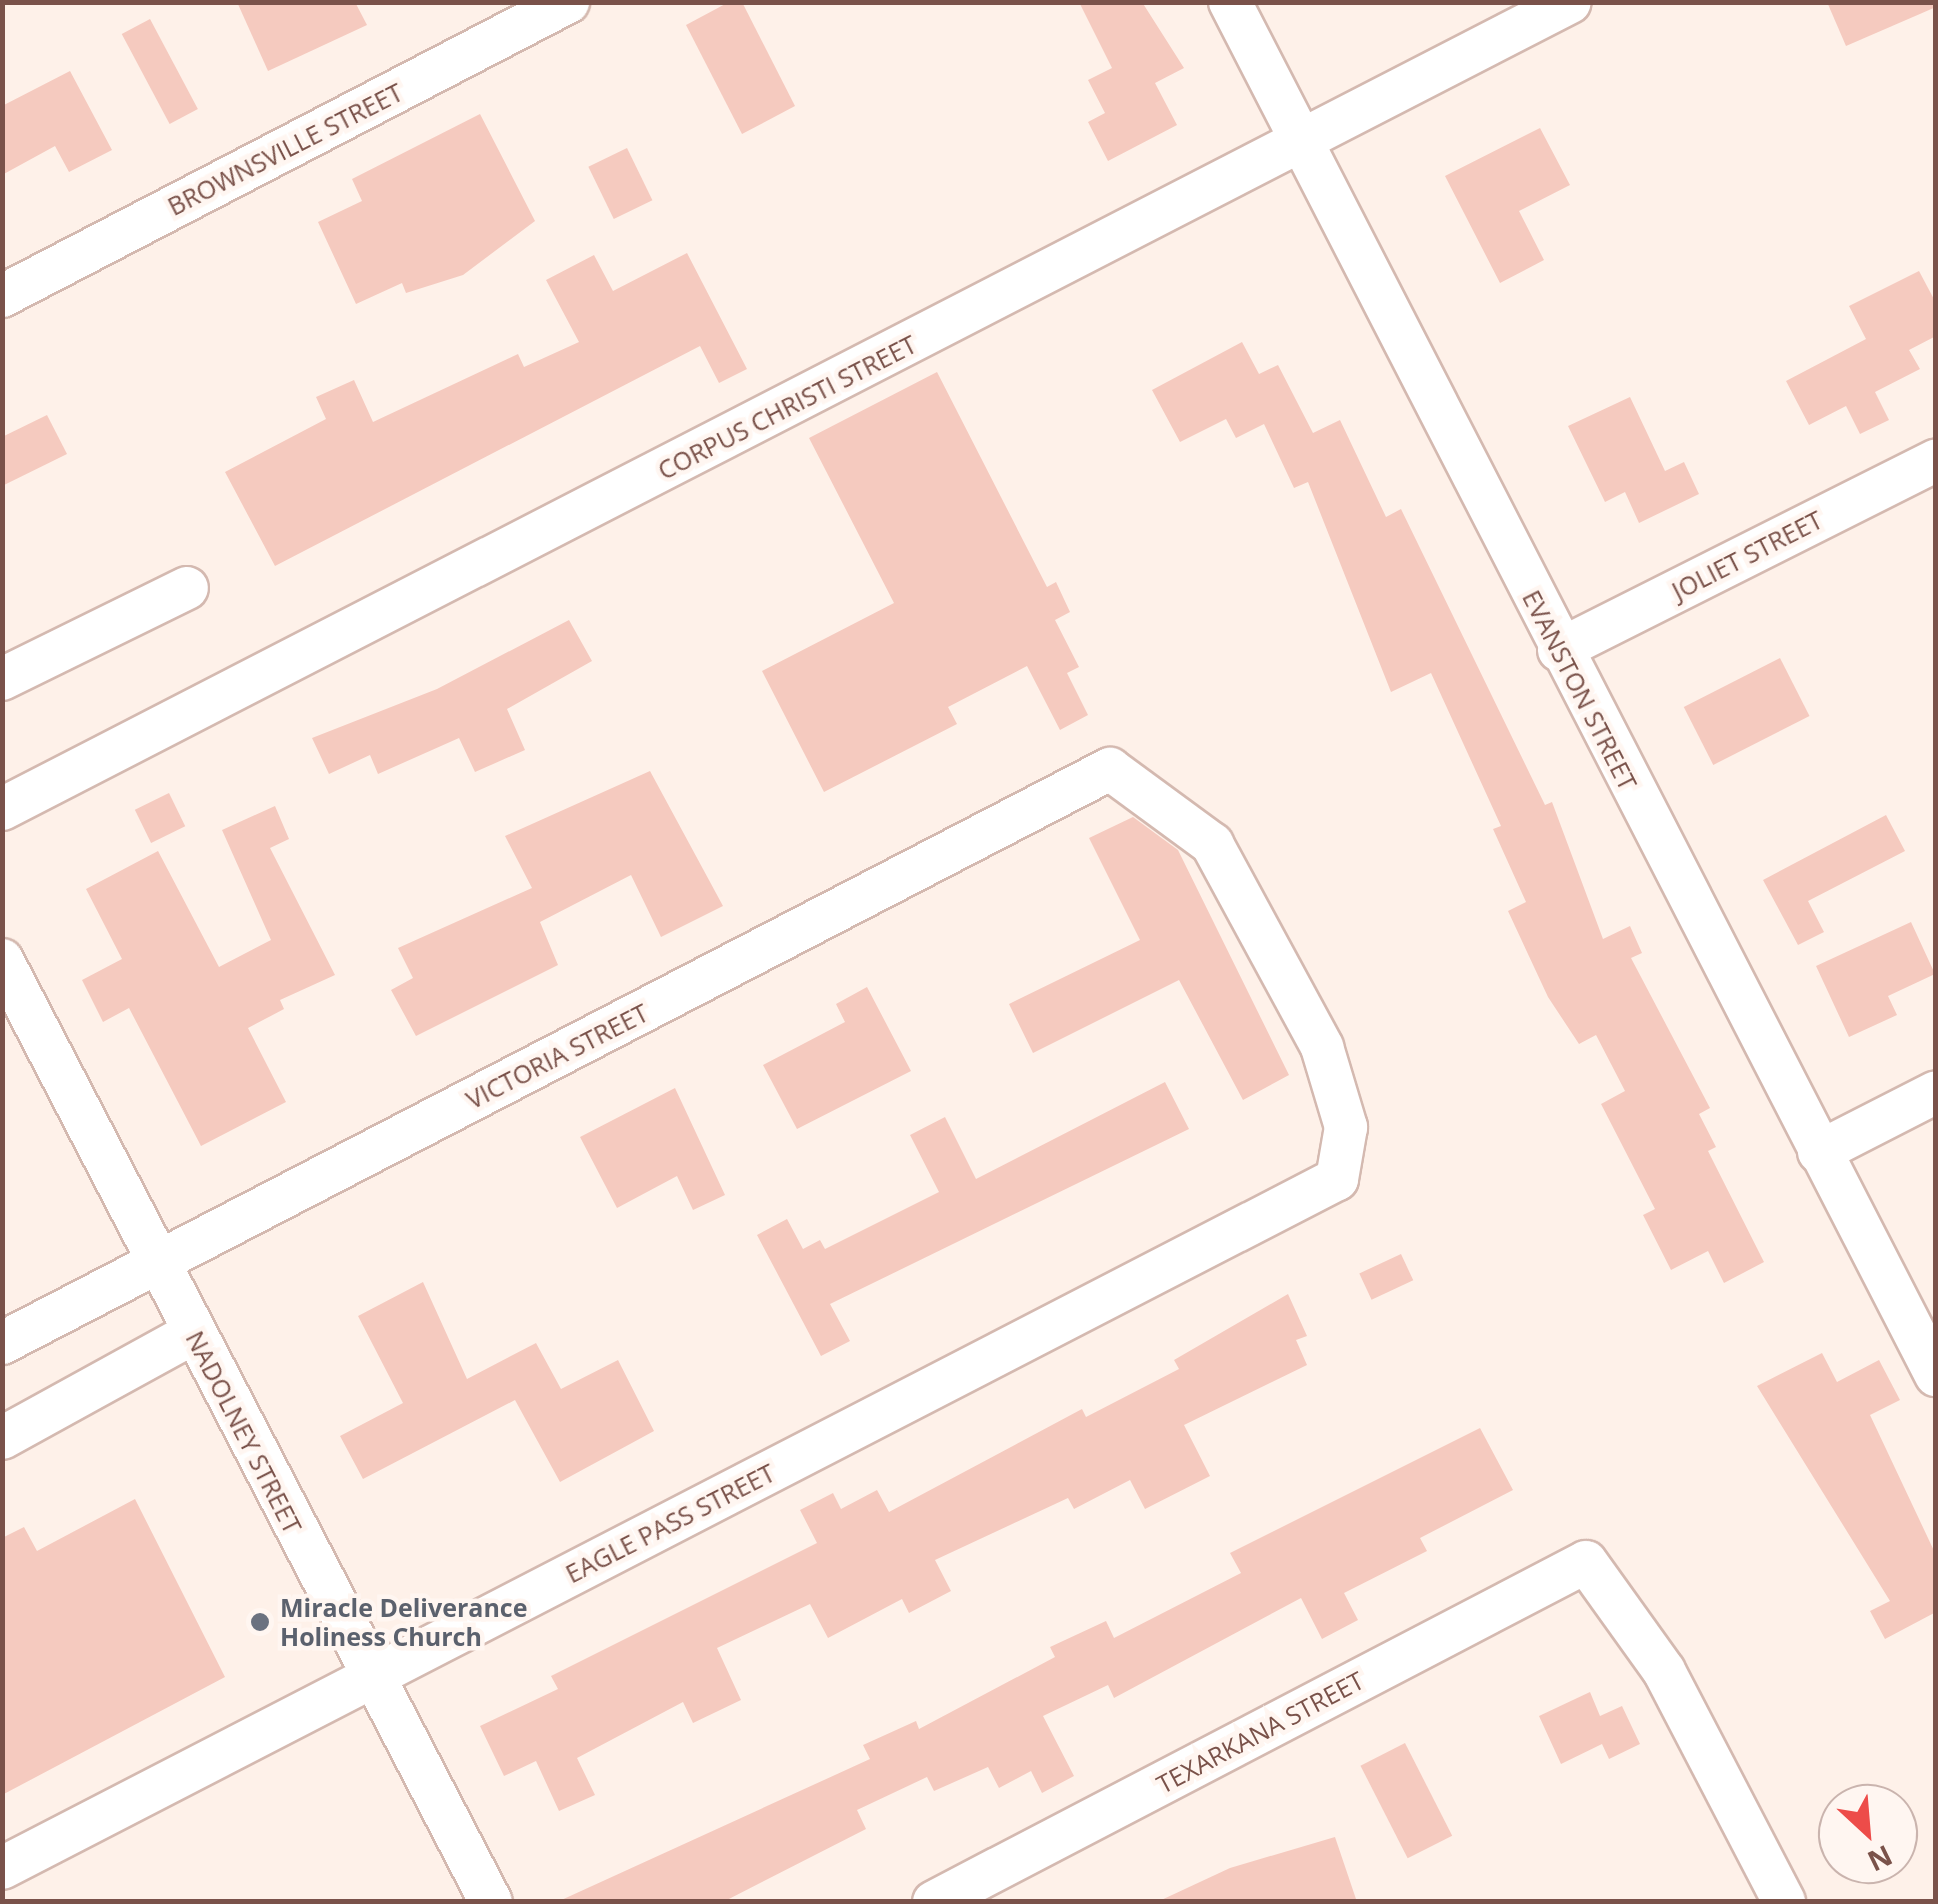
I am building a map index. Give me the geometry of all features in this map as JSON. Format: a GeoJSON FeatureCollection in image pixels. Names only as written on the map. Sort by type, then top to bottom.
{"type":"FeatureCollection","features":[{"type":"Feature","properties":{"kind":"street","name":"BROWNSVILLE STREET"},"geometry":{"type":"LineString","coordinates":[[2,296],[568,2]]}},
{"type":"Feature","properties":{"kind":"street","name":"EVANSTON STREET"},"geometry":{"type":"LineString","coordinates":[[1230,2],[1936,1375]]}},
{"type":"Feature","properties":{"kind":"street","name":"CORPUS CHRISTI STREET"},"geometry":{"type":"LineString","coordinates":[[2,810],[1570,2]]}},
{"type":"Feature","properties":{"kind":"street","name":"JOLIET STREET"},"geometry":{"type":"LineString","coordinates":[[1560,650],[1936,460]]}},
{"type":"Feature","properties":{"kind":"street"},"geometry":{"type":"LineString","coordinates":[[2,679],[187,588]]}},
{"type":"Feature","properties":{"kind":"street","name":"EAGLE PASS STREET"},"geometry":{"type":"LineString","coordinates":[[2,1868],[1337,1179],[1346,1127],[1322,1046],[1268,939],[1212,844],[1110,768]]}},
{"type":"Feature","properties":{"kind":"street","name":"VICTORIA STREET"},"geometry":{"type":"LineString","coordinates":[[2,1342],[1110,768]]}},
{"type":"Feature","properties":{"kind":"street","name":"NADOLNEY STREET"},"geometry":{"type":"LineString","coordinates":[[2,960],[371,1678],[491,1902]]}},
{"type":"Feature","properties":{"kind":"street"},"geometry":{"type":"LineString","coordinates":[[1819,1152],[1936,1092]]}},
{"type":"Feature","properties":{"kind":"street"},"geometry":{"type":"LineString","coordinates":[[2,1438],[193,1333]]}},
{"type":"Feature","properties":{"kind":"street","name":"TEXARKANA STREET"},"geometry":{"type":"LineString","coordinates":[[934,1902],[1586,1562],[1664,1670],[1784,1902]]}},
{"type":"Feature","properties":{"kind":"building"},"geometry":{"type":"Polygon","coordinates":[[[237,2],[355,2],[367,25],[268,71],[237,2]]]}},
{"type":"Feature","properties":{"kind":"building"},"geometry":{"type":"Polygon","coordinates":[[[729,2],[742,2],[795,106],[742,134],[686,25],[729,2]]]}},
{"type":"Feature","properties":{"kind":"building"},"geometry":{"type":"Polygon","coordinates":[[[1079,2],[1142,2],[1184,68],[1155,83],[1177,125],[1108,161],[1088,122],[1105,113],[1088,80],[1112,68],[1079,2]]]}},
{"type":"Feature","properties":{"kind":"building"},"geometry":{"type":"Polygon","coordinates":[[[1827,2],[1936,2],[1936,7],[1846,46],[1827,2]]]}},
{"type":"Feature","properties":{"kind":"building"},"geometry":{"type":"Polygon","coordinates":[[[150,19],[198,109],[170,124],[122,34],[150,19]]]}},
{"type":"Feature","properties":{"kind":"building"},"geometry":{"type":"Polygon","coordinates":[[[70,71],[112,150],[69,172],[55,146],[2,175],[2,106],[70,71]]]}},
{"type":"Feature","properties":{"kind":"building"},"geometry":{"type":"Polygon","coordinates":[[[480,114],[535,221],[463,275],[406,293],[402,283],[356,304],[318,222],[362,201],[352,179],[480,114]]]}},
{"type":"Feature","properties":{"kind":"building"},"geometry":{"type":"Polygon","coordinates":[[[1540,128],[1570,185],[1519,211],[1544,260],[1500,283],[1445,176],[1540,128]]]}},
{"type":"Feature","properties":{"kind":"building"},"geometry":{"type":"Polygon","coordinates":[[[627,148],[652,200],[614,219],[588,167],[627,148]]]}},
{"type":"Feature","properties":{"kind":"building"},"geometry":{"type":"Polygon","coordinates":[[[687,253],[747,369],[719,383],[700,346],[275,566],[225,472],[326,419],[316,397],[354,380],[373,422],[518,354],[524,367],[579,342],[546,280],[594,255],[613,291],[687,253]]]}},
{"type":"Feature","properties":{"kind":"building"},"geometry":{"type":"Polygon","coordinates":[[[1919,271],[1936,303],[1936,336],[1909,350],[1920,369],[1875,392],[1889,420],[1860,434],[1846,406],[1809,425],[1786,381],[1866,339],[1849,306],[1919,271]]]}},
{"type":"Feature","properties":{"kind":"building"},"geometry":{"type":"Polygon","coordinates":[[[1242,342],[1259,374],[1278,365],[1313,433],[1340,420],[1386,517],[1401,509],[1545,805],[1552,802],[1603,939],[1630,926],[1642,953],[1631,958],[1710,1108],[1699,1114],[1716,1147],[1708,1151],[1764,1262],[1724,1283],[1708,1251],[1671,1270],[1643,1215],[1655,1209],[1601,1104],[1625,1091],[1596,1035],[1579,1044],[1548,997],[1508,911],[1526,902],[1493,829],[1501,826],[1431,673],[1391,692],[1308,482],[1294,488],[1264,424],[1236,438],[1226,419],[1180,442],[1152,390],[1242,342]]]}},
{"type":"Feature","properties":{"kind":"building"},"geometry":{"type":"Polygon","coordinates":[[[937,372],[1047,587],[1056,582],[1070,612],[1055,620],[1079,667],[1067,673],[1088,715],[1060,730],[1027,666],[948,707],[957,724],[824,792],[762,671],[894,603],[809,438],[937,372]]]}},
{"type":"Feature","properties":{"kind":"building"},"geometry":{"type":"Polygon","coordinates":[[[1630,397],[1665,471],[1684,462],[1699,494],[1639,523],[1625,492],[1605,502],[1568,426],[1630,397]]]}},
{"type":"Feature","properties":{"kind":"building"},"geometry":{"type":"Polygon","coordinates":[[[47,415],[67,454],[2,486],[2,437],[47,415]]]}},
{"type":"Feature","properties":{"kind":"building"},"geometry":{"type":"Polygon","coordinates":[[[569,620],[592,661],[507,709],[525,750],[475,772],[459,738],[378,774],[370,755],[329,774],[312,738],[437,689],[569,620]]]}},
{"type":"Feature","properties":{"kind":"building"},"geometry":{"type":"Polygon","coordinates":[[[1780,658],[1810,716],[1713,765],[1684,707],[1780,658]]]}},
{"type":"Feature","properties":{"kind":"building"},"geometry":{"type":"Polygon","coordinates":[[[650,771],[723,906],[661,937],[631,875],[540,922],[558,965],[416,1036],[391,990],[413,978],[398,948],[532,888],[505,836],[650,771]]]}},
{"type":"Feature","properties":{"kind":"building"},"geometry":{"type":"Polygon","coordinates":[[[169,793],[185,826],[151,843],[135,810],[169,793]]]}},
{"type":"Feature","properties":{"kind":"building"},"geometry":{"type":"Polygon","coordinates":[[[275,806],[289,839],[270,848],[335,975],[280,1000],[284,1009],[248,1028],[286,1102],[201,1146],[129,1008],[103,1022],[82,980],[122,959],[86,889],[158,851],[219,967],[271,940],[222,830],[275,806]]]}},
{"type":"Feature","properties":{"kind":"building"},"geometry":{"type":"Polygon","coordinates":[[[1886,815],[1905,851],[1808,901],[1824,932],[1798,945],[1763,880],[1886,815]]]}},
{"type":"Feature","properties":{"kind":"building"},"geometry":{"type":"Polygon","coordinates":[[[1133,817],[1178,850],[1289,1075],[1243,1100],[1179,980],[1033,1053],[1009,1004],[1140,940],[1089,838],[1133,817]]]}},
{"type":"Feature","properties":{"kind":"building"},"geometry":{"type":"Polygon","coordinates":[[[1911,922],[1935,974],[1888,996],[1897,1015],[1849,1037],[1816,966],[1911,922]]]}},
{"type":"Feature","properties":{"kind":"building"},"geometry":{"type":"Polygon","coordinates":[[[867,987],[911,1071],[797,1129],[763,1065],[845,1022],[836,1004],[867,987]]]}},
{"type":"Feature","properties":{"kind":"building"},"geometry":{"type":"Polygon","coordinates":[[[1165,1082],[1189,1129],[830,1304],[850,1341],[821,1356],[757,1235],[787,1219],[803,1249],[820,1240],[825,1249],[939,1192],[910,1135],[945,1117],[976,1179],[1165,1082]]]}},
{"type":"Feature","properties":{"kind":"building"},"geometry":{"type":"Polygon","coordinates":[[[675,1088],[725,1195],[693,1210],[677,1176],[617,1208],[580,1137],[675,1088]]]}},
{"type":"Feature","properties":{"kind":"building"},"geometry":{"type":"Polygon","coordinates":[[[1401,1254],[1413,1280],[1372,1300],[1359,1273],[1401,1254]]]}},
{"type":"Feature","properties":{"kind":"building"},"geometry":{"type":"Polygon","coordinates":[[[423,1282],[467,1379],[536,1343],[561,1389],[618,1360],[654,1431],[560,1482],[515,1400],[363,1479],[340,1436],[403,1403],[358,1316],[423,1282]]]}},
{"type":"Feature","properties":{"kind":"building"},"geometry":{"type":"Polygon","coordinates":[[[1288,1294],[1307,1336],[1296,1340],[1307,1365],[1184,1425],[1210,1476],[1145,1509],[1130,1480],[1074,1509],[1068,1498],[935,1560],[951,1591],[909,1613],[902,1599],[828,1638],[810,1604],[717,1648],[741,1700],[693,1723],[683,1702],[577,1758],[595,1795],[559,1811],[536,1761],[504,1776],[480,1726],[558,1689],[551,1676],[817,1543],[800,1510],[833,1493],[841,1509],[877,1490],[889,1512],[1082,1409],[1086,1417],[1179,1369],[1174,1360],[1288,1294]]]}},
{"type":"Feature","properties":{"kind":"building"},"geometry":{"type":"Polygon","coordinates":[[[1822,1353],[1837,1382],[1879,1360],[1900,1400],[1870,1415],[1936,1555],[1936,1612],[1885,1639],[1870,1611],[1890,1601],[1757,1386],[1822,1353]]]}},
{"type":"Feature","properties":{"kind":"building"},"geometry":{"type":"Polygon","coordinates":[[[1480,1428],[1513,1490],[1420,1538],[1427,1551],[1344,1593],[1358,1620],[1322,1639],[1301,1598],[1114,1698],[1108,1685],[1043,1716],[1074,1776],[1042,1793],[1031,1771],[999,1788],[988,1767],[934,1791],[927,1777],[857,1810],[866,1829],[723,1902],[557,1902],[870,1759],[863,1745],[916,1721],[919,1729],[1055,1657],[1050,1647],[1106,1621],[1114,1638],[1241,1573],[1230,1553],[1480,1428]]]}},
{"type":"Feature","properties":{"kind":"building"},"geometry":{"type":"Polygon","coordinates":[[[135,1499],[225,1677],[2,1795],[2,1538],[24,1527],[37,1551],[135,1499]]]}},
{"type":"Feature","properties":{"kind":"building"},"geometry":{"type":"Polygon","coordinates":[[[1590,1692],[1600,1716],[1622,1706],[1640,1744],[1609,1759],[1602,1744],[1561,1764],[1539,1716],[1590,1692]]]}},
{"type":"Feature","properties":{"kind":"building"},"geometry":{"type":"Polygon","coordinates":[[[1405,1743],[1452,1836],[1408,1858],[1360,1766],[1405,1743]]]}},
{"type":"Feature","properties":{"kind":"building"},"geometry":{"type":"Polygon","coordinates":[[[1335,1837],[1357,1902],[1157,1902],[1230,1868],[1335,1837]]]}},
{"type":"Feature","properties":{"kind":"place","name":"Miracle Deliverance Holiness Church"},"geometry":{"type":"Point","coordinates":[260,1622]}}]}
